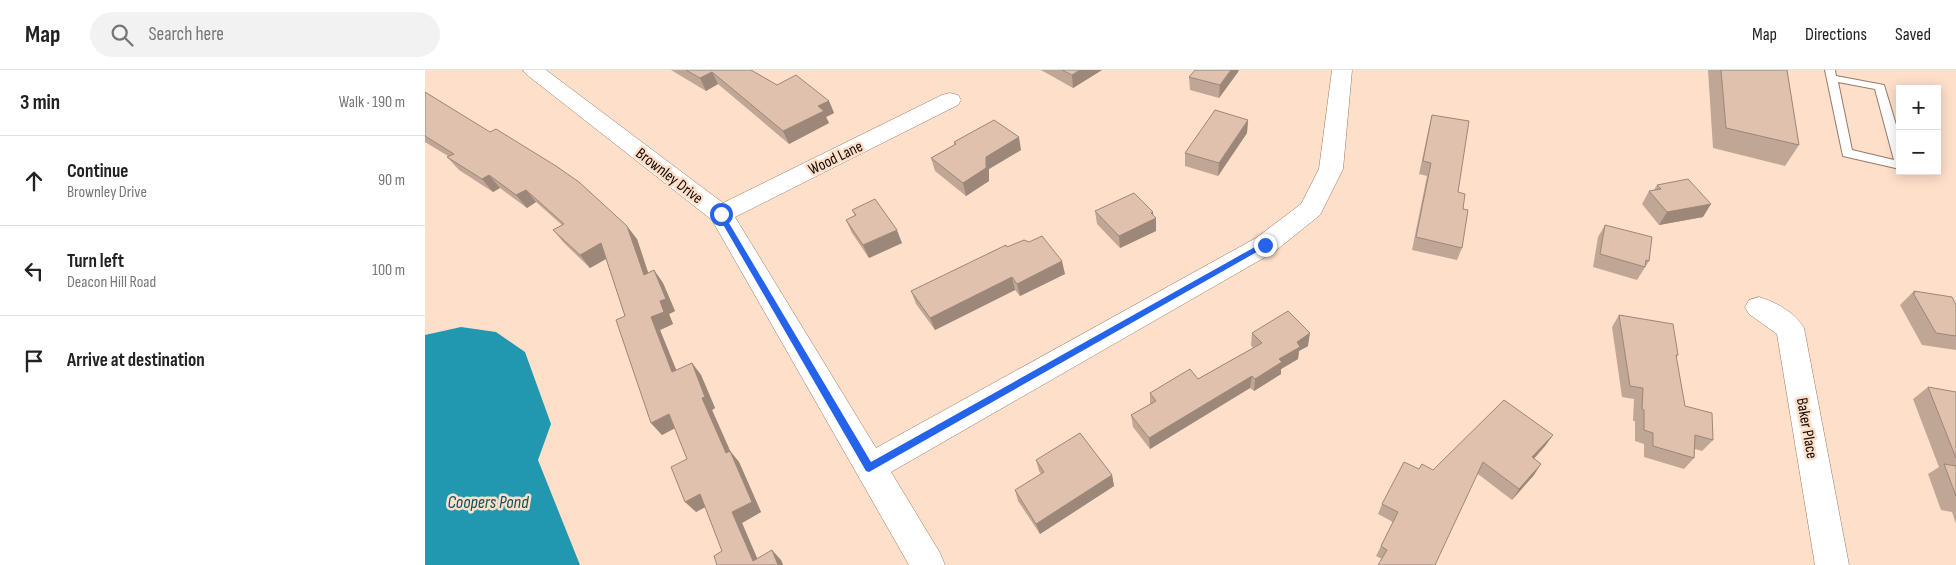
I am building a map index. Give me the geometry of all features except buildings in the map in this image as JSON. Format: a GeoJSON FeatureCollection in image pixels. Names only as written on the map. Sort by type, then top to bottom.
{"type":"FeatureCollection","features":[{"type":"Feature","properties":{"kind":"street","name":"Brownley Drive"},"geometry":{"type":"LineString","coordinates":[[533,70],[721,214],[869,468],[928,565]]}},
{"type":"Feature","properties":{"kind":"street"},"geometry":{"type":"LineString","coordinates":[[869,468],[1265,245],[1311,209],[1331,169],[1342,70]]}},
{"type":"Feature","properties":{"kind":"street","name":"Wood Lane"},"geometry":{"type":"LineString","coordinates":[[721,214],[950,100]]}},
{"type":"Feature","properties":{"kind":"street","name":"Baker Place"},"geometry":{"type":"LineString","coordinates":[[1759,307],[1790,328],[1832,565]]}},
{"type":"Feature","properties":{"kind":"lane"},"geometry":{"type":"LineString","coordinates":[[1896,145],[1880,87],[1831,74],[1847,154],[1896,164]]}},
{"type":"Feature","properties":{"kind":"water","name":"Coopers Pond"},"geometry":{"type":"Polygon","coordinates":[[[461,327],[496,332],[525,352],[551,424],[538,460],[580,565],[425,565],[425,335],[461,327]]]}},
{"type":"Feature","properties":{"kind":"route"},"geometry":{"type":"LineString","coordinates":[[721,214],[869,468],[1265,245]]}}]}
